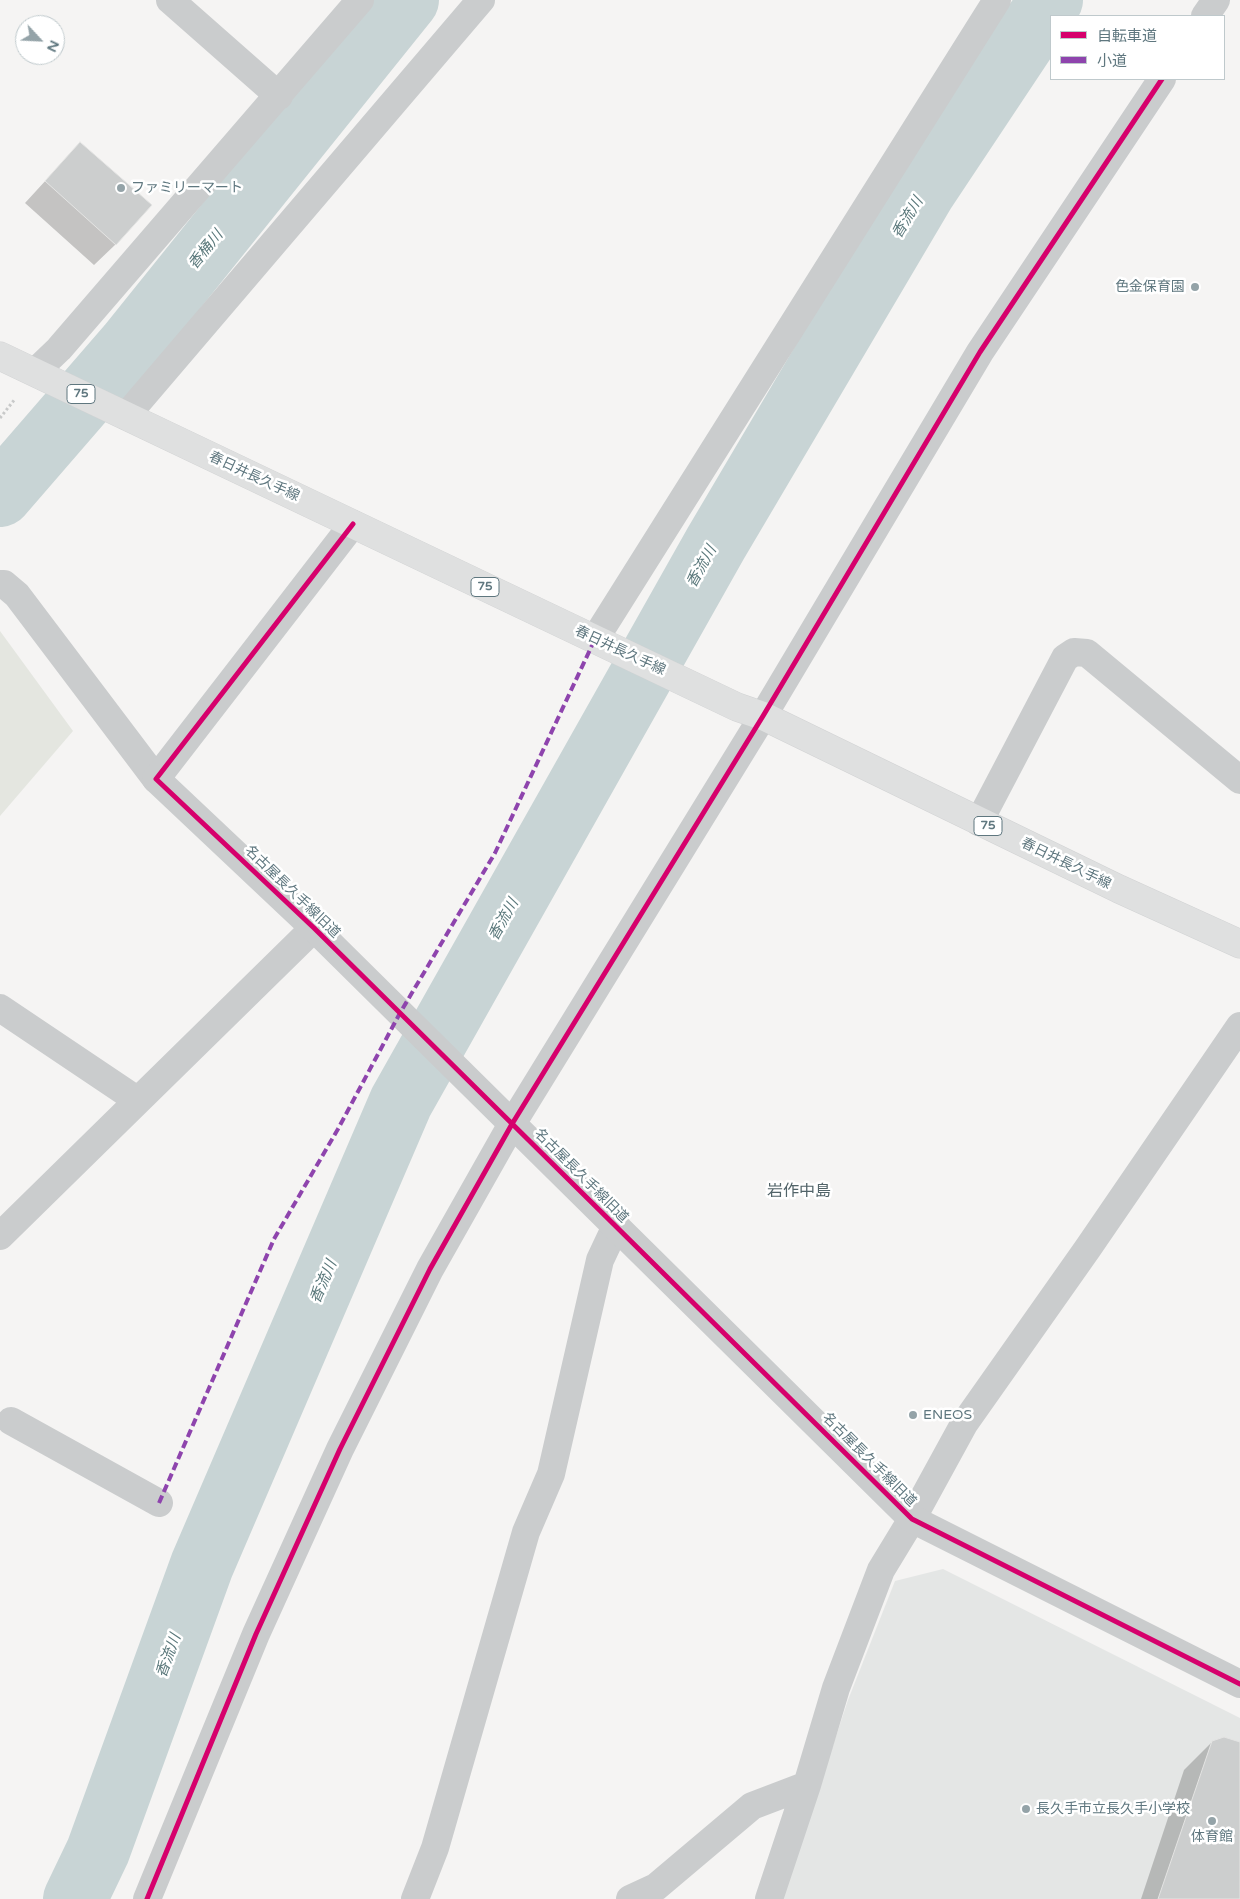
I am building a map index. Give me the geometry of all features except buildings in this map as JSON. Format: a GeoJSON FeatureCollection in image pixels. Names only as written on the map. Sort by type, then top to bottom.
{"type":"FeatureCollection","features":[{"type":"Feature","properties":{"kind":"main road","name":"春日井長久手線"},"geometry":{"type":"LineString","coordinates":[[0,356],[737,706],[764,716],[1119,890],[1240,944]]}},
{"type":"Feature","properties":{"kind":"street"},"geometry":{"type":"LineString","coordinates":[[170,0],[279,96]]}},
{"type":"Feature","properties":{"kind":"street"},"geometry":{"type":"LineString","coordinates":[[35,372],[59,349],[360,0]]}},
{"type":"Feature","properties":{"kind":"street"},"geometry":{"type":"LineString","coordinates":[[126,416],[481,0]]}},
{"type":"Feature","properties":{"kind":"street"},"geometry":{"type":"LineString","coordinates":[[606,644],[997,0]]}},
{"type":"Feature","properties":{"kind":"street"},"geometry":{"type":"LineString","coordinates":[[1206,15],[1216,0]]}},
{"type":"Feature","properties":{"kind":"street"},"geometry":{"type":"LineString","coordinates":[[147,1899],[256,1634],[340,1449],[507,1119],[764,716],[980,352],[1161,80]]}},
{"type":"Feature","properties":{"kind":"street"},"geometry":{"type":"LineString","coordinates":[[156,779],[353,524]]}},
{"type":"Feature","properties":{"kind":"street","name":"名古屋長久手線旧道"},"geometry":{"type":"LineString","coordinates":[[0,584],[4,584],[17,596],[156,779],[314,928],[912,1519],[1240,1684]]}},
{"type":"Feature","properties":{"kind":"street"},"geometry":{"type":"LineString","coordinates":[[979,822],[1065,658],[1074,652],[1087,653],[1240,780]]}},
{"type":"Feature","properties":{"kind":"street"},"geometry":{"type":"LineString","coordinates":[[0,1236],[136,1100],[314,928]]}},
{"type":"Feature","properties":{"kind":"street"},"geometry":{"type":"LineString","coordinates":[[0,1008],[136,1100]]}},
{"type":"Feature","properties":{"kind":"street"},"geometry":{"type":"LineString","coordinates":[[769,1899],[807,1785],[836,1688],[881,1570],[912,1519],[964,1424],[1088,1248],[1240,1026]]}},
{"type":"Feature","properties":{"kind":"street"},"geometry":{"type":"LineString","coordinates":[[416,1899],[435,1848],[526,1532],[551,1474],[600,1260],[616,1226]]}},
{"type":"Feature","properties":{"kind":"street"},"geometry":{"type":"LineString","coordinates":[[4,1417],[159,1503]]}},
{"type":"Feature","properties":{"kind":"street"},"geometry":{"type":"LineString","coordinates":[[630,1899],[656,1887],[752,1806],[807,1785]]}},
{"type":"Feature","properties":{"kind":"shaded area"},"geometry":{"type":"Polygon","coordinates":[[[0,631],[73,731],[0,816],[0,631]]]}},
{"type":"Feature","properties":{"kind":"shaded area","name":"長久手市立長久手小学校"},"geometry":{"type":"Polygon","coordinates":[[[943,1569],[1240,1718],[1240,1899],[782,1899],[848,1700],[895,1581],[943,1569]]]}},
{"type":"Feature","properties":{"kind":"waterway","name":"香桶川"},"geometry":{"type":"LineString","coordinates":[[0,495],[129,346],[407,0]]}},
{"type":"Feature","properties":{"kind":"waterway","name":"香流川"},"geometry":{"type":"LineString","coordinates":[[75,1899],[98,1851],[202,1565],[401,1102],[716,543],[924,191],[1051,0]]}},
{"type":"Feature","properties":{"kind":"marked path"},"geometry":{"type":"LineString","coordinates":[[159,1503],[274,1239],[338,1129],[400,1013],[495,853],[595,639]]}},
{"type":"Feature","properties":{"kind":"cycle path"},"geometry":{"type":"LineString","coordinates":[[147,1899],[256,1634],[340,1449],[430,1269],[512,1124],[763,716],[980,352],[1161,80]]}},
{"type":"Feature","properties":{"kind":"cycle path"},"geometry":{"type":"LineString","coordinates":[[353,524],[156,779],[314,928],[912,1519],[1240,1684]]}},
{"type":"Feature","properties":{"kind":"place","name":"ファミリーマート"},"geometry":{"type":"Point","coordinates":[121,188]}},
{"type":"Feature","properties":{"kind":"place","name":"色金保育園"},"geometry":{"type":"Point","coordinates":[1195,287]}},
{"type":"Feature","properties":{"kind":"place","name":"ENEOS"},"geometry":{"type":"Point","coordinates":[913,1415]}},
{"type":"Feature","properties":{"kind":"place","name":"長久手市立長久手小学校"},"geometry":{"type":"Point","coordinates":[1026,1809]}},
{"type":"Feature","properties":{"kind":"place","name":"体育館"},"geometry":{"type":"Point","coordinates":[1212,1821]}},
{"type":"Feature","properties":{"kind":"district","name":"岩作中島"},"geometry":{"type":"Point","coordinates":[799,1192]}}]}
